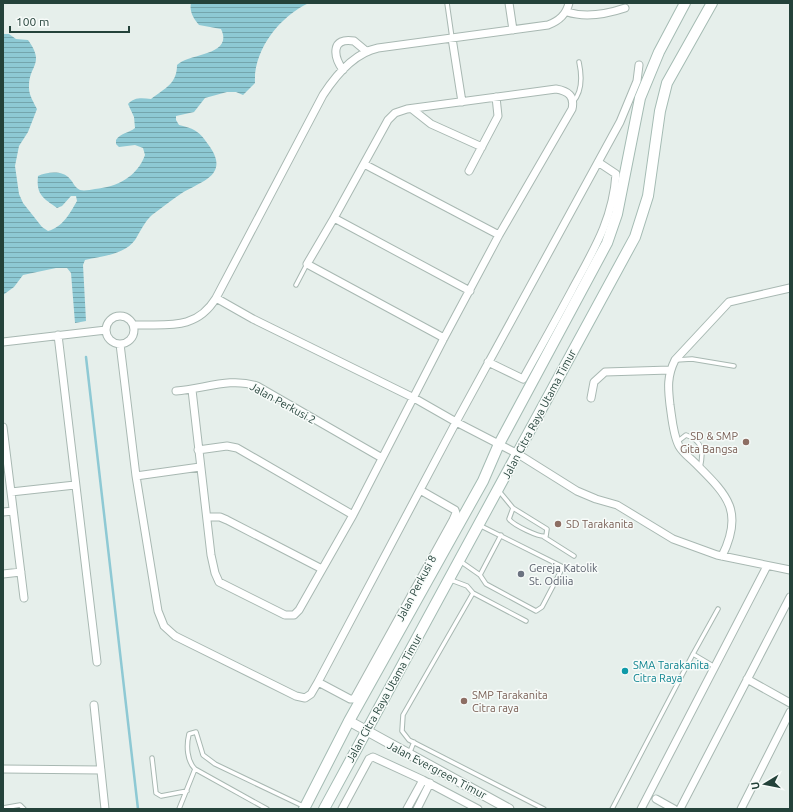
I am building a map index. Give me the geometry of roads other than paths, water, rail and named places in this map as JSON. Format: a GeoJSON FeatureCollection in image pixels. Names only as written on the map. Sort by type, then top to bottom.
{"type":"FeatureCollection","features":[{"type":"Feature","properties":{"kind":"main road","name":"Jalan Citra Raya Utama Timur"},"geometry":{"type":"LineString","coordinates":[[305,808],[349,721],[483,481],[499,444],[606,243],[617,214],[640,98],[659,52],[685,3]]}},
{"type":"Feature","properties":{"kind":"main road","name":"Jalan Citra Raya Utama Timur"},"geometry":{"type":"LineString","coordinates":[[324,809],[635,237],[648,196],[660,111],[667,83],[712,3]]}},
{"type":"Feature","properties":{"kind":"main road"},"geometry":{"type":"LineString","coordinates":[[433,570],[449,579]]}},
{"type":"Feature","properties":{"kind":"street"},"geometry":{"type":"LineString","coordinates":[[509,3],[513,30]]}},
{"type":"Feature","properties":{"kind":"street"},"geometry":{"type":"LineString","coordinates":[[134,325],[172,324],[194,321],[203,314],[216,298],[323,95],[332,81],[366,51],[513,30],[557,22],[567,12],[569,3]]}},
{"type":"Feature","properties":{"kind":"street"},"geometry":{"type":"LineString","coordinates":[[567,12],[581,15],[591,15],[625,8]]}},
{"type":"Feature","properties":{"kind":"street"},"geometry":{"type":"LineString","coordinates":[[452,38],[462,102]]}},
{"type":"Feature","properties":{"kind":"street"},"geometry":{"type":"LineString","coordinates":[[343,70],[335,55],[337,46],[340,43],[345,40],[354,41],[366,51]]}},
{"type":"Feature","properties":{"kind":"street"},"geometry":{"type":"LineString","coordinates":[[120,344],[136,476],[151,575],[158,611],[164,626],[175,636],[296,696],[305,698],[311,694],[318,682],[488,362],[598,162],[628,103],[637,81],[639,65]]}},
{"type":"Feature","properties":{"kind":"street"},"geometry":{"type":"LineString","coordinates":[[192,390],[211,555],[215,573],[219,582],[285,615],[294,615],[299,610],[354,514],[444,338],[499,236],[572,110],[573,102],[569,93],[565,90],[556,89],[496,97],[412,109],[395,113],[388,120],[307,264],[444,338]]}},
{"type":"Feature","properties":{"kind":"street"},"geometry":{"type":"LineString","coordinates":[[469,171],[498,116],[496,97]]}},
{"type":"Feature","properties":{"kind":"street"},"geometry":{"type":"LineString","coordinates":[[412,109],[431,124],[482,147]]}},
{"type":"Feature","properties":{"kind":"street"},"geometry":{"type":"LineString","coordinates":[[488,362],[522,379],[603,234],[611,209],[616,174],[598,162]]}},
{"type":"Feature","properties":{"kind":"street"},"geometry":{"type":"LineString","coordinates":[[364,164],[499,236]]}},
{"type":"Feature","properties":{"kind":"street"},"geometry":{"type":"LineString","coordinates":[[334,218],[470,290]]}},
{"type":"Feature","properties":{"kind":"street"},"geometry":{"type":"LineString","coordinates":[[722,556],[730,539],[733,520],[729,504],[716,484],[682,451],[677,442],[668,384],[670,370],[675,360],[729,302],[790,288]]}},
{"type":"Feature","properties":{"kind":"street"},"geometry":{"type":"LineString","coordinates":[[216,298],[253,319],[414,398],[456,422],[518,454],[577,491],[617,505],[673,538],[722,556],[790,570]]}},
{"type":"Feature","properties":{"kind":"street"},"geometry":{"type":"LineString","coordinates":[[122,316],[129,319],[134,325],[134,334],[128,341],[120,344],[113,342],[108,337],[106,330],[108,322],[114,317],[122,316]]}},
{"type":"Feature","properties":{"kind":"street"},"geometry":{"type":"LineString","coordinates":[[3,342],[106,330]]}},
{"type":"Feature","properties":{"kind":"street"},"geometry":{"type":"LineString","coordinates":[[58,335],[97,662]]}},
{"type":"Feature","properties":{"kind":"street"},"geometry":{"type":"LineString","coordinates":[[591,398],[594,382],[605,372],[670,370]]}},
{"type":"Feature","properties":{"kind":"street","name":"Jalan Perkusi 2"},"geometry":{"type":"LineString","coordinates":[[176,390],[192,390],[231,382],[249,383],[257,386],[382,458]]}},
{"type":"Feature","properties":{"kind":"street"},"geometry":{"type":"LineString","coordinates":[[3,427],[6,472],[11,492],[24,598]]}},
{"type":"Feature","properties":{"kind":"street"},"geometry":{"type":"LineString","coordinates":[[198,450],[227,446],[237,448],[354,514]]}},
{"type":"Feature","properties":{"kind":"street"},"geometry":{"type":"LineString","coordinates":[[136,476],[200,467]]}},
{"type":"Feature","properties":{"kind":"street"},"geometry":{"type":"LineString","coordinates":[[11,492],[75,485]]}},
{"type":"Feature","properties":{"kind":"street","name":"Jalan Perkusi 8"},"geometry":{"type":"LineString","coordinates":[[318,682],[350,699],[354,699],[456,513],[455,510],[420,490]]}},
{"type":"Feature","properties":{"kind":"street"},"geometry":{"type":"LineString","coordinates":[[3,512],[13,511]]}},
{"type":"Feature","properties":{"kind":"street"},"geometry":{"type":"LineString","coordinates":[[207,517],[220,517],[227,520],[322,569]]}},
{"type":"Feature","properties":{"kind":"street"},"geometry":{"type":"LineString","coordinates":[[641,809],[768,566]]}},
{"type":"Feature","properties":{"kind":"street"},"geometry":{"type":"LineString","coordinates":[[3,574],[21,572]]}},
{"type":"Feature","properties":{"kind":"street"},"geometry":{"type":"LineString","coordinates":[[680,809],[746,679],[790,597]]}},
{"type":"Feature","properties":{"kind":"street"},"geometry":{"type":"LineString","coordinates":[[746,679],[790,703]]}},
{"type":"Feature","properties":{"kind":"street"},"geometry":{"type":"LineString","coordinates":[[94,705],[106,809]]}},
{"type":"Feature","properties":{"kind":"street"},"geometry":{"type":"LineString","coordinates":[[742,809],[790,712]]}},
{"type":"Feature","properties":{"kind":"street","name":"Jalan Evergreen Timur"},"geometry":{"type":"LineString","coordinates":[[349,721],[365,732],[509,809]]}},
{"type":"Feature","properties":{"kind":"street"},"geometry":{"type":"LineString","coordinates":[[342,809],[369,760],[373,757],[430,783],[477,809]]}},
{"type":"Feature","properties":{"kind":"street"},"geometry":{"type":"LineString","coordinates":[[3,769],[101,770]]}},
{"type":"Feature","properties":{"kind":"street"},"geometry":{"type":"LineString","coordinates":[[407,809],[423,780]]}},
{"type":"Feature","properties":{"kind":"street"},"geometry":{"type":"LineString","coordinates":[[417,809],[430,783]]}},
{"type":"Feature","properties":{"kind":"street"},"geometry":{"type":"LineString","coordinates":[[656,799],[674,809]]}},
{"type":"Feature","properties":{"kind":"lane"},"geometry":{"type":"LineString","coordinates":[[447,3],[452,38]]}},
{"type":"Feature","properties":{"kind":"lane"},"geometry":{"type":"LineString","coordinates":[[573,102],[578,97],[581,84],[579,62]]}},
{"type":"Feature","properties":{"kind":"lane"},"geometry":{"type":"LineString","coordinates":[[296,285],[307,264]]}},
{"type":"Feature","properties":{"kind":"lane"},"geometry":{"type":"LineString","coordinates":[[675,360],[692,359],[734,366]]}},
{"type":"Feature","properties":{"kind":"lane"},"geometry":{"type":"LineString","coordinates":[[677,442],[686,435],[694,438],[700,444],[703,457],[700,469]]}},
{"type":"Feature","properties":{"kind":"lane"},"geometry":{"type":"LineString","coordinates":[[498,489],[500,494],[513,508],[547,529],[548,531],[544,537]]}},
{"type":"Feature","properties":{"kind":"lane"},"geometry":{"type":"LineString","coordinates":[[513,508],[508,519],[512,523],[544,537],[574,556]]}},
{"type":"Feature","properties":{"kind":"lane"},"geometry":{"type":"LineString","coordinates":[[460,561],[480,575],[486,584],[536,611],[542,607],[563,566],[478,525]]}},
{"type":"Feature","properties":{"kind":"lane"},"geometry":{"type":"LineString","coordinates":[[480,575],[501,535]]}},
{"type":"Feature","properties":{"kind":"lane"},"geometry":{"type":"LineString","coordinates":[[449,579],[467,586],[473,593],[526,621]]}},
{"type":"Feature","properties":{"kind":"lane"},"geometry":{"type":"LineString","coordinates":[[473,593],[403,715],[402,731],[409,740],[544,809]]}},
{"type":"Feature","properties":{"kind":"lane"},"geometry":{"type":"LineString","coordinates":[[612,809],[718,609]]}},
{"type":"Feature","properties":{"kind":"lane"},"geometry":{"type":"LineString","coordinates":[[693,654],[715,667]]}},
{"type":"Feature","properties":{"kind":"lane"},"geometry":{"type":"LineString","coordinates":[[267,809],[195,770],[190,763],[187,742],[189,734],[196,732],[199,737],[203,755],[215,764],[305,808]]}},
{"type":"Feature","properties":{"kind":"lane"},"geometry":{"type":"LineString","coordinates":[[408,755],[414,742]]}},
{"type":"Feature","properties":{"kind":"lane"},"geometry":{"type":"LineString","coordinates":[[152,758],[156,794],[161,796],[187,791]]}},
{"type":"Feature","properties":{"kind":"lane"},"geometry":{"type":"LineString","coordinates":[[179,809],[195,770]]}},
{"type":"Feature","properties":{"kind":"lane"},"geometry":{"type":"LineString","coordinates":[[3,808],[20,805],[24,809]]}},
{"type":"Feature","properties":{"kind":"water"},"geometry":{"type":"Polygon","coordinates":[[[191,3],[309,3],[288,16],[270,36],[259,58],[255,83],[243,95],[236,92],[227,92],[205,98],[194,112],[176,116],[176,120],[179,125],[197,132],[210,147],[215,157],[215,171],[205,181],[174,198],[149,217],[135,240],[125,249],[112,254],[85,260],[83,265],[86,321],[75,323],[71,273],[67,268],[56,268],[23,275],[14,287],[3,295],[3,34],[9,34],[16,39],[28,40],[36,55],[35,65],[29,80],[29,91],[37,109],[28,132],[19,146],[15,166],[19,194],[23,203],[42,227],[48,231],[62,223],[69,215],[77,201],[76,196],[71,196],[62,206],[57,208],[39,192],[38,176],[50,173],[63,174],[67,176],[80,190],[103,188],[125,180],[137,169],[145,155],[143,148],[135,145],[119,147],[116,144],[116,140],[120,136],[135,128],[134,117],[128,104],[136,99],[151,99],[169,85],[175,77],[177,65],[183,61],[208,53],[216,49],[221,44],[223,38],[221,29],[199,25],[191,12],[191,3]]]}},
{"type":"Feature","properties":{"kind":"waterway"},"geometry":{"type":"LineString","coordinates":[[86,357],[138,809]]}},
{"type":"Feature","properties":{"kind":"place","name":"SD & SMP Gita Bangsa"},"geometry":{"type":"Point","coordinates":[746,442]}},
{"type":"Feature","properties":{"kind":"place","name":"SD Tarakanita"},"geometry":{"type":"Point","coordinates":[558,524]}},
{"type":"Feature","properties":{"kind":"place","name":"Gereja Katolik St. Odilia"},"geometry":{"type":"Point","coordinates":[521,574]}},
{"type":"Feature","properties":{"kind":"place","name":"SMA Tarakanita Citra Raya"},"geometry":{"type":"Point","coordinates":[625,671]}},
{"type":"Feature","properties":{"kind":"place","name":"SMP Tarakanita Citra raya"},"geometry":{"type":"Point","coordinates":[464,701]}}]}
